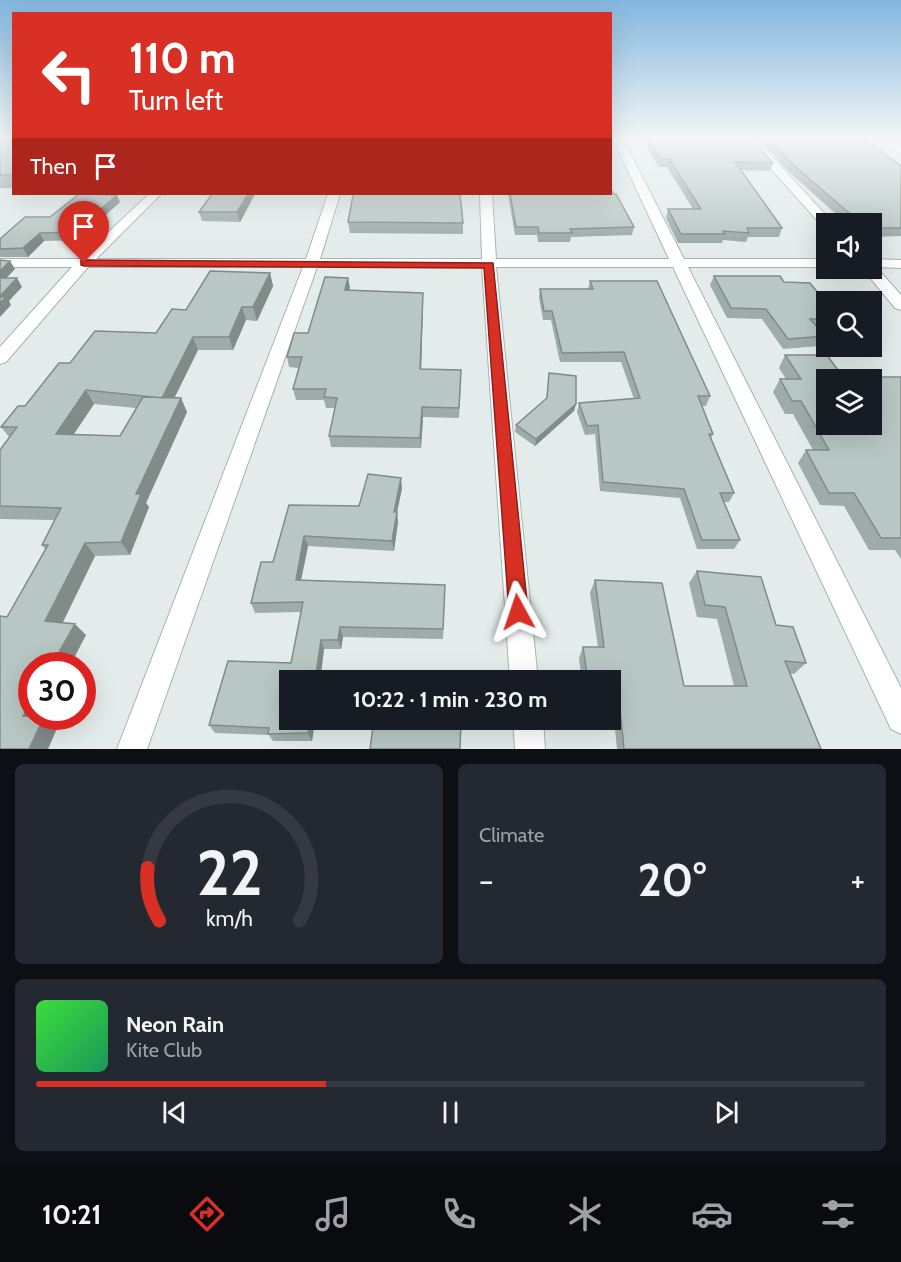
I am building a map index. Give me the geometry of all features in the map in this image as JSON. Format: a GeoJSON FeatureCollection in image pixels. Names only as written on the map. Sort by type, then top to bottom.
{"type":"FeatureCollection","features":[{"type":"Feature","properties":{"kind":"street"},"geometry":{"type":"LineString","coordinates":[[634,172],[901,719]]}},
{"type":"Feature","properties":{"kind":"street"},"geometry":{"type":"LineString","coordinates":[[780,172],[818,213]]}},
{"type":"Feature","properties":{"kind":"street"},"geometry":{"type":"LineString","coordinates":[[0,358],[84,263],[154,195]]}},
{"type":"Feature","properties":{"kind":"street"},"geometry":{"type":"LineString","coordinates":[[132,749],[334,195]]}},
{"type":"Feature","properties":{"kind":"street"},"geometry":{"type":"LineString","coordinates":[[486,195],[489,265],[523,670]]}},
{"type":"Feature","properties":{"kind":"street"},"geometry":{"type":"LineString","coordinates":[[0,262],[489,265],[816,263]]}},
{"type":"Feature","properties":{"kind":"street"},"geometry":{"type":"LineString","coordinates":[[882,263],[901,264]]}},
{"type":"Feature","properties":{"kind":"street"},"geometry":{"type":"LineString","coordinates":[[879,279],[901,305]]}},
{"type":"Feature","properties":{"kind":"street"},"geometry":{"type":"LineString","coordinates":[[529,730],[530,749]]}},
{"type":"Feature","properties":{"kind":"building"},"geometry":{"type":"Polygon","coordinates":[[[0,172],[12,172],[12,175],[0,175],[0,172]]]}},
{"type":"Feature","properties":{"kind":"building"},"geometry":{"type":"Polygon","coordinates":[[[677,172],[742,172],[782,228],[747,228],[749,233],[723,231],[725,234],[681,234],[668,209],[701,209],[677,172]]]}},
{"type":"Feature","properties":{"kind":"building"},"geometry":{"type":"Polygon","coordinates":[[[801,172],[901,172],[901,228],[882,228],[882,213],[849,213],[801,172]]]}},
{"type":"Feature","properties":{"kind":"building"},"geometry":{"type":"Polygon","coordinates":[[[612,190],[634,227],[570,229],[572,233],[539,233],[538,227],[516,227],[510,195],[612,195],[612,190]]]}},
{"type":"Feature","properties":{"kind":"building"},"geometry":{"type":"Polygon","coordinates":[[[78,195],[117,195],[74,232],[40,233],[23,248],[0,249],[0,239],[25,217],[50,217],[78,195]]]}},
{"type":"Feature","properties":{"kind":"building"},"geometry":{"type":"Polygon","coordinates":[[[211,195],[247,195],[237,212],[199,212],[211,195]]]}},
{"type":"Feature","properties":{"kind":"building"},"geometry":{"type":"Polygon","coordinates":[[[353,195],[460,195],[463,223],[348,222],[353,195]]]}},
{"type":"Feature","properties":{"kind":"building"},"geometry":{"type":"Polygon","coordinates":[[[0,260],[10,261],[0,271],[0,260]]]}},
{"type":"Feature","properties":{"kind":"building"},"geometry":{"type":"Polygon","coordinates":[[[210,271],[270,273],[253,307],[242,307],[229,337],[193,337],[162,398],[181,398],[136,494],[141,494],[121,542],[85,543],[45,621],[75,624],[59,652],[18,652],[18,730],[38,730],[29,749],[0,749],[0,616],[7,617],[48,545],[42,545],[61,508],[0,506],[0,450],[17,427],[1,427],[18,406],[25,406],[59,363],[70,363],[95,331],[156,333],[172,309],[186,310],[210,271]],[[86,390],[56,434],[120,436],[143,397],[156,397],[86,390]]]}},
{"type":"Feature","properties":{"kind":"building"},"geometry":{"type":"Polygon","coordinates":[[[714,276],[780,276],[784,282],[810,283],[817,291],[816,319],[810,319],[816,326],[816,337],[788,339],[766,309],[731,308],[714,276]]]}},
{"type":"Feature","properties":{"kind":"building"},"geometry":{"type":"Polygon","coordinates":[[[325,277],[348,278],[345,290],[423,293],[420,369],[461,370],[459,408],[422,407],[420,438],[329,436],[337,398],[324,397],[326,389],[293,389],[302,357],[287,357],[294,333],[308,333],[325,277]]]}},
{"type":"Feature","properties":{"kind":"building"},"geometry":{"type":"Polygon","coordinates":[[[0,278],[17,278],[0,296],[0,278]]]}},
{"type":"Feature","properties":{"kind":"building"},"geometry":{"type":"Polygon","coordinates":[[[590,281],[657,281],[710,396],[698,396],[713,434],[709,434],[734,493],[720,493],[740,540],[702,540],[684,489],[603,482],[598,425],[587,426],[579,403],[640,398],[624,352],[562,353],[552,311],[544,311],[540,289],[593,289],[590,281]]]}},
{"type":"Feature","properties":{"kind":"building"},"geometry":{"type":"Polygon","coordinates":[[[785,355],[828,357],[837,369],[816,369],[816,427],[801,401],[792,401],[780,379],[801,379],[785,355]]]}},
{"type":"Feature","properties":{"kind":"building"},"geometry":{"type":"Polygon","coordinates":[[[549,373],[576,376],[576,404],[536,439],[516,425],[547,398],[549,373]]]}},
{"type":"Feature","properties":{"kind":"building"},"geometry":{"type":"Polygon","coordinates":[[[882,377],[901,377],[901,538],[881,538],[854,493],[829,493],[806,450],[829,450],[820,435],[882,435],[882,377]]]}},
{"type":"Feature","properties":{"kind":"building"},"geometry":{"type":"Polygon","coordinates":[[[368,474],[401,478],[394,512],[397,512],[392,541],[304,536],[296,580],[445,585],[443,629],[340,627],[338,640],[321,640],[317,670],[279,670],[279,730],[308,730],[308,733],[268,734],[269,728],[209,725],[228,661],[291,663],[303,602],[251,603],[261,562],[273,562],[289,505],[359,506],[368,474]]]}},
{"type":"Feature","properties":{"kind":"building"},"geometry":{"type":"Polygon","coordinates":[[[697,571],[761,577],[776,625],[793,627],[806,663],[785,661],[821,749],[624,749],[621,720],[621,670],[586,670],[583,647],[604,647],[595,580],[662,583],[684,686],[747,686],[725,607],[705,605],[697,571]]]}},
{"type":"Feature","properties":{"kind":"building"},"geometry":{"type":"Polygon","coordinates":[[[373,730],[461,730],[460,749],[370,749],[373,730]]]}},
{"type":"Feature","properties":{"kind":"route"},"geometry":{"type":"LineString","coordinates":[[84,263],[489,265],[518,612]]}}]}
